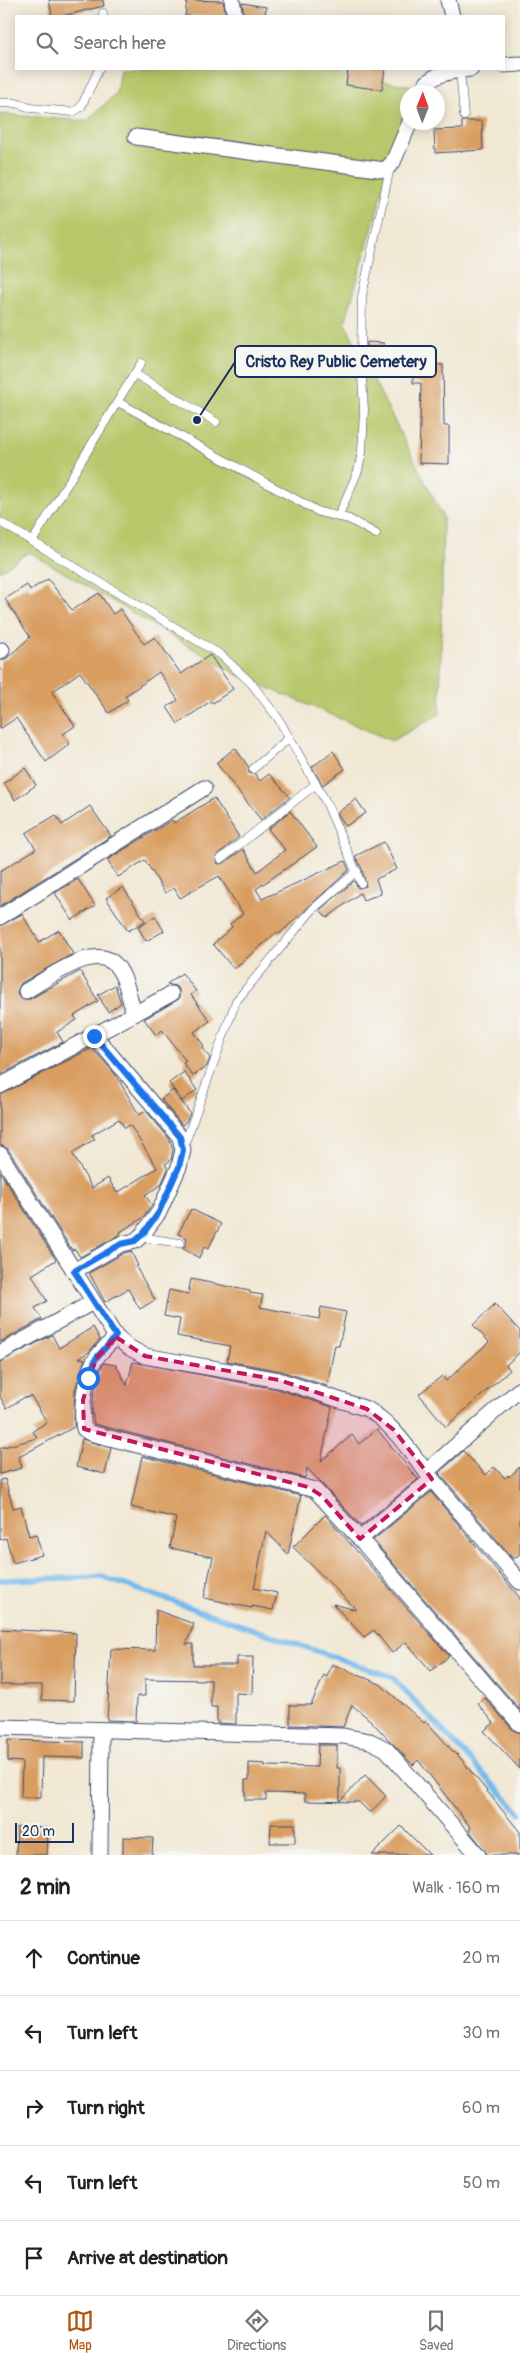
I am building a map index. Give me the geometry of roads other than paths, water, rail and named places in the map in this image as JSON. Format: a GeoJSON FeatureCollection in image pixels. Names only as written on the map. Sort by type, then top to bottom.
{"type":"FeatureCollection","features":[{"type":"Feature","properties":{"kind":"street"},"geometry":{"type":"LineString","coordinates":[[232,0],[235,15]]}},
{"type":"Feature","properties":{"kind":"street"},"geometry":{"type":"LineString","coordinates":[[448,0],[452,15]]}},
{"type":"Feature","properties":{"kind":"street"},"geometry":{"type":"LineString","coordinates":[[505,65],[520,64]]}},
{"type":"Feature","properties":{"kind":"street"},"geometry":{"type":"LineString","coordinates":[[426,85],[431,78],[460,70]]}},
{"type":"Feature","properties":{"kind":"street"},"geometry":{"type":"LineString","coordinates":[[136,138],[385,170],[390,168],[407,130]]}},
{"type":"Feature","properties":{"kind":"street"},"geometry":{"type":"LineString","coordinates":[[0,917],[204,788]]}},
{"type":"Feature","properties":{"kind":"street"},"geometry":{"type":"LineString","coordinates":[[26,991],[84,958],[99,956],[108,958],[122,973],[134,1014]]}},
{"type":"Feature","properties":{"kind":"street"},"geometry":{"type":"LineString","coordinates":[[0,1086],[171,994]]}},
{"type":"Feature","properties":{"kind":"street"},"geometry":{"type":"LineString","coordinates":[[74,1271],[121,1244],[135,1241],[140,1237],[159,1212],[179,1167],[183,1150],[180,1137],[94,1036]]}},
{"type":"Feature","properties":{"kind":"street"},"geometry":{"type":"LineString","coordinates":[[2,1161],[116,1336],[128,1347],[145,1356],[279,1380],[367,1409],[380,1417],[394,1430],[429,1476],[520,1582]]}},
{"type":"Feature","properties":{"kind":"street"},"geometry":{"type":"LineString","coordinates":[[0,1353],[93,1302]]}},
{"type":"Feature","properties":{"kind":"street"},"geometry":{"type":"LineString","coordinates":[[116,1336],[96,1358],[88,1378],[83,1400],[84,1430],[308,1487],[322,1496],[520,1724]]}},
{"type":"Feature","properties":{"kind":"street"},"geometry":{"type":"LineString","coordinates":[[360,1539],[520,1389]]}},
{"type":"Feature","properties":{"kind":"street"},"geometry":{"type":"LineString","coordinates":[[0,1727],[343,1736],[370,1741],[386,1749],[478,1855]]}},
{"type":"Feature","properties":{"kind":"street"},"geometry":{"type":"LineString","coordinates":[[100,1855],[101,1730]]}},
{"type":"Feature","properties":{"kind":"lane"},"geometry":{"type":"LineString","coordinates":[[0,103],[16,103],[31,108],[73,112],[81,107],[100,70]]}},
{"type":"Feature","properties":{"kind":"lane"},"geometry":{"type":"LineString","coordinates":[[464,70],[464,116]]}},
{"type":"Feature","properties":{"kind":"lane"},"geometry":{"type":"LineString","coordinates":[[338,517],[358,471],[362,452],[364,410],[361,361],[362,296],[390,168]]}},
{"type":"Feature","properties":{"kind":"lane"},"geometry":{"type":"LineString","coordinates":[[32,542],[141,363]]}},
{"type":"Feature","properties":{"kind":"lane"},"geometry":{"type":"LineString","coordinates":[[135,374],[216,422]]}},
{"type":"Feature","properties":{"kind":"lane"},"geometry":{"type":"LineString","coordinates":[[118,402],[319,512],[349,519],[376,534]]}},
{"type":"Feature","properties":{"kind":"lane"},"geometry":{"type":"LineString","coordinates":[[0,522],[221,655],[251,683],[278,718],[316,784],[342,837],[361,883]]}},
{"type":"Feature","properties":{"kind":"lane"},"geometry":{"type":"LineString","coordinates":[[253,769],[289,738]]}},
{"type":"Feature","properties":{"kind":"lane"},"geometry":{"type":"LineString","coordinates":[[221,859],[316,784]]}},
{"type":"Feature","properties":{"kind":"lane"},"geometry":{"type":"LineString","coordinates":[[183,1150],[236,1002],[313,909],[357,871]]}},
{"type":"Feature","properties":{"kind":"lane"},"geometry":{"type":"LineString","coordinates":[[140,1237],[180,1244]]}},
{"type":"Feature","properties":{"kind":"waterway"},"geometry":{"type":"LineString","coordinates":[[0,1580],[102,1577],[392,1677],[520,1813]]}},
{"type":"Feature","properties":{"kind":"place","name":"Cristo Rey Public Cemetery"},"geometry":{"type":"Point","coordinates":[197,420]}}]}
